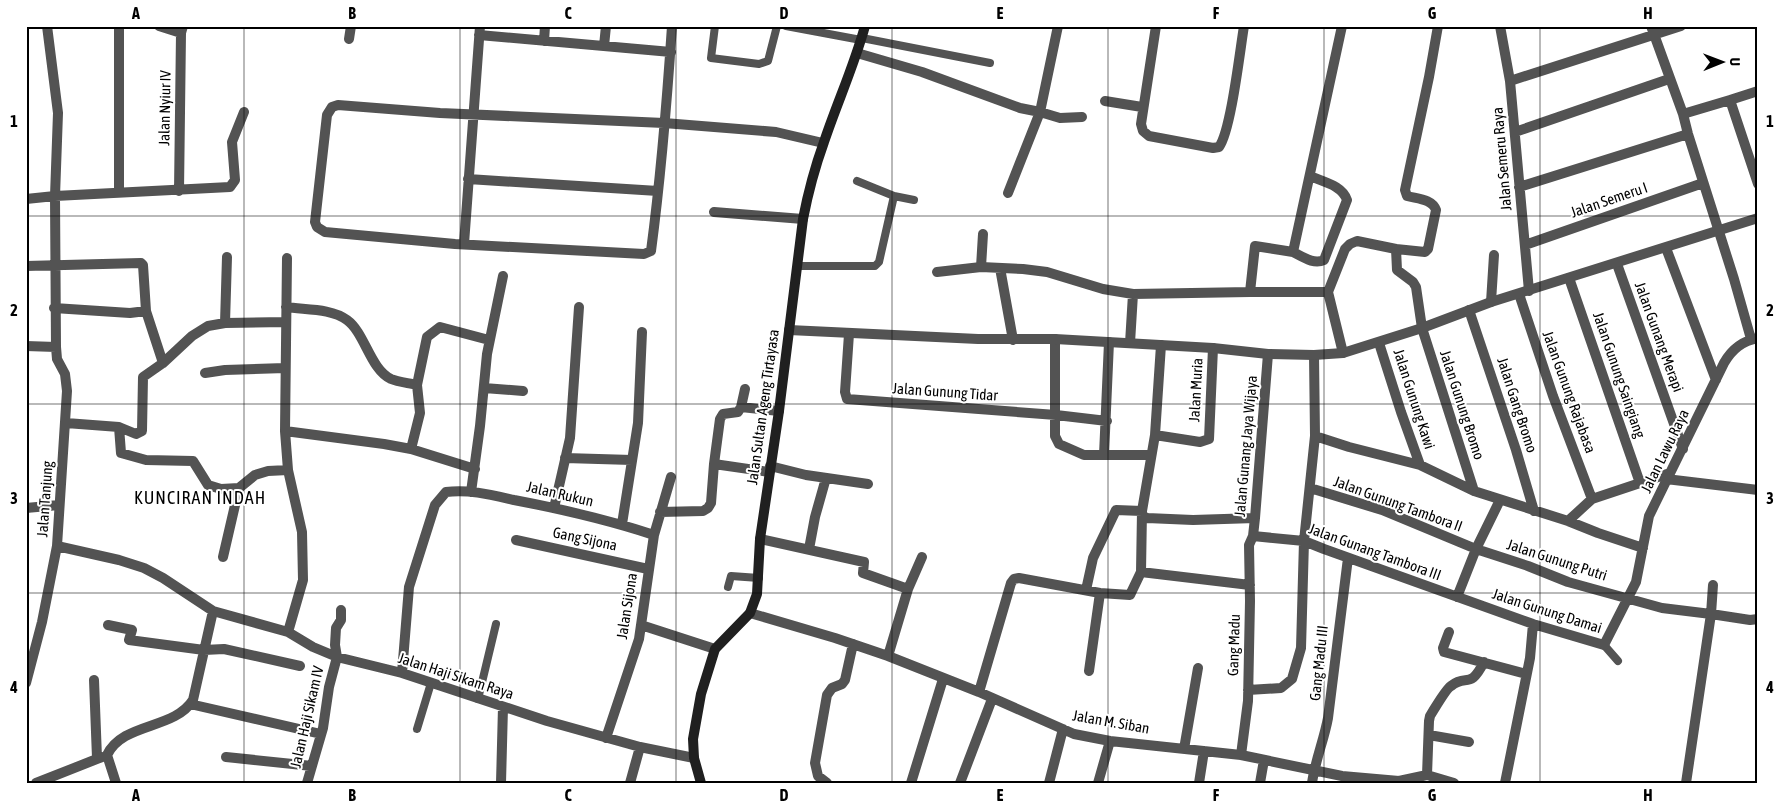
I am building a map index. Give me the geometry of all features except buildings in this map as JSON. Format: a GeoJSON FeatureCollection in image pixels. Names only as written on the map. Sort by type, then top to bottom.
{"type":"FeatureCollection","features":[{"type":"Feature","properties":{"kind":"main road","name":"Jalan Sultan Ageng Tirtayasa"},"geometry":{"type":"LineString","coordinates":[[701,783],[694,758],[693,739],[701,694],[715,649],[750,613],[757,594],[760,539],[779,411],[803,219],[809,188],[823,143],[857,53],[864,26]]}},
{"type":"Feature","properties":{"kind":"street","name":"Jalan Tanjung"},"geometry":{"type":"LineString","coordinates":[[26,683],[42,622],[57,546],[68,391],[65,374],[57,359],[56,347],[54,308],[58,113],[47,26]]}},
{"type":"Feature","properties":{"kind":"street"},"geometry":{"type":"LineString","coordinates":[[119,26],[119,192]]}},
{"type":"Feature","properties":{"kind":"street"},"geometry":{"type":"LineString","coordinates":[[159,26],[182,30]]}},
{"type":"Feature","properties":{"kind":"street"},"geometry":{"type":"LineString","coordinates":[[349,39],[351,26]]}},
{"type":"Feature","properties":{"kind":"street"},"geometry":{"type":"LineString","coordinates":[[544,41],[545,26]]}},
{"type":"Feature","properties":{"kind":"street"},"geometry":{"type":"LineString","coordinates":[[604,46],[606,26]]}},
{"type":"Feature","properties":{"kind":"street"},"geometry":{"type":"LineString","coordinates":[[672,26],[664,123],[658,191],[651,251],[644,254],[464,244],[325,232],[317,227],[315,222],[327,114],[332,107],[338,105],[474,115],[664,123],[776,132],[823,143]]}},
{"type":"Feature","properties":{"kind":"street"},"geometry":{"type":"LineString","coordinates":[[1008,193],[1040,112],[1058,26]]}},
{"type":"Feature","properties":{"kind":"street"},"geometry":{"type":"LineString","coordinates":[[1156,26],[1142,107],[1141,124],[1143,131],[1149,136],[1214,148],[1219,147],[1223,142],[1244,26]]}},
{"type":"Feature","properties":{"kind":"street"},"geometry":{"type":"LineString","coordinates":[[1293,252],[1342,26]]}},
{"type":"Feature","properties":{"kind":"street"},"geometry":{"type":"LineString","coordinates":[[1344,353],[1328,292],[1345,249],[1357,241],[1396,249],[1425,252],[1428,249],[1436,210],[1434,205],[1429,202],[1407,196],[1405,190],[1438,26]]}},
{"type":"Feature","properties":{"kind":"street"},"geometry":{"type":"LineString","coordinates":[[1510,81],[1652,30],[1681,26]]}},
{"type":"Feature","properties":{"kind":"street","name":"Jalan Semeru Raya"},"geometry":{"type":"LineString","coordinates":[[1504,27],[1529,290]]}},
{"type":"Feature","properties":{"kind":"street","name":"Jalan Nyiur IV"},"geometry":{"type":"LineString","coordinates":[[179,191],[182,30]]}},
{"type":"Feature","properties":{"kind":"street"},"geometry":{"type":"LineString","coordinates":[[1652,30],[1683,114],[1718,232],[1754,338]]}},
{"type":"Feature","properties":{"kind":"street"},"geometry":{"type":"LineString","coordinates":[[464,244],[479,31],[544,41],[670,52]]}},
{"type":"Feature","properties":{"kind":"street"},"geometry":{"type":"LineString","coordinates":[[857,53],[922,72],[1020,108],[1060,118],[1082,117]]}},
{"type":"Feature","properties":{"kind":"street"},"geometry":{"type":"LineString","coordinates":[[1515,132],[1669,79]]}},
{"type":"Feature","properties":{"kind":"street"},"geometry":{"type":"LineString","coordinates":[[1683,114],[1758,91]]}},
{"type":"Feature","properties":{"kind":"street"},"geometry":{"type":"LineString","coordinates":[[1730,100],[1758,184]]}},
{"type":"Feature","properties":{"kind":"street"},"geometry":{"type":"LineString","coordinates":[[1104,102],[1142,107]]}},
{"type":"Feature","properties":{"kind":"street"},"geometry":{"type":"LineString","coordinates":[[26,199],[119,192],[179,191],[230,187],[234,184],[235,180],[232,142],[244,112]]}},
{"type":"Feature","properties":{"kind":"street"},"geometry":{"type":"LineString","coordinates":[[1519,187],[1688,134]]}},
{"type":"Feature","properties":{"kind":"street"},"geometry":{"type":"LineString","coordinates":[[1250,292],[1255,246],[1293,252],[1319,263],[1324,260],[1346,200],[1345,194],[1341,189],[1310,176]]}},
{"type":"Feature","properties":{"kind":"street"},"geometry":{"type":"LineString","coordinates":[[468,179],[658,191]]}},
{"type":"Feature","properties":{"kind":"street","name":"Jalan Semeru I"},"geometry":{"type":"LineString","coordinates":[[1525,245],[1703,183]]}},
{"type":"Feature","properties":{"kind":"street"},"geometry":{"type":"LineString","coordinates":[[714,212],[803,219]]}},
{"type":"Feature","properties":{"kind":"street"},"geometry":{"type":"LineString","coordinates":[[788,330],[849,334],[1013,340],[1055,339],[1130,343],[1213,348],[1268,356],[1344,353],[1422,328],[1491,302],[1617,264],[1758,218]]}},
{"type":"Feature","properties":{"kind":"street"},"geometry":{"type":"LineString","coordinates":[[982,267],[983,234]]}},
{"type":"Feature","properties":{"kind":"street"},"geometry":{"type":"LineString","coordinates":[[1666,248],[1716,380]]}},
{"type":"Feature","properties":{"kind":"street","name":"Jalan Gunung Bromo"},"geometry":{"type":"LineString","coordinates":[[1396,249],[1398,272],[1413,282],[1416,288],[1422,328],[1474,491]]}},
{"type":"Feature","properties":{"kind":"street"},"geometry":{"type":"LineString","coordinates":[[1491,302],[1494,255]]}},
{"type":"Feature","properties":{"kind":"street"},"geometry":{"type":"LineString","coordinates":[[225,323],[228,257]]}},
{"type":"Feature","properties":{"kind":"street"},"geometry":{"type":"LineString","coordinates":[[287,258],[285,431],[288,470],[302,532],[304,580],[288,632]]}},
{"type":"Feature","properties":{"kind":"street"},"geometry":{"type":"LineString","coordinates":[[26,266],[141,263],[143,265],[146,311],[163,363]]}},
{"type":"Feature","properties":{"kind":"street","name":"Jalan Gunang Merapi"},"geometry":{"type":"LineString","coordinates":[[1617,264],[1683,449]]}},
{"type":"Feature","properties":{"kind":"street"},"geometry":{"type":"LineString","coordinates":[[936,272],[982,267],[1023,269],[1047,272],[1104,289],[1133,294],[1328,292]]}},
{"type":"Feature","properties":{"kind":"street"},"geometry":{"type":"LineString","coordinates":[[1000,268],[1013,340]]}},
{"type":"Feature","properties":{"kind":"street"},"geometry":{"type":"LineString","coordinates":[[471,492],[490,340],[504,276]]}},
{"type":"Feature","properties":{"kind":"street","name":"Jalan Gunung Saingiang"},"geometry":{"type":"LineString","coordinates":[[1569,278],[1640,483]]}},
{"type":"Feature","properties":{"kind":"street"},"geometry":{"type":"LineString","coordinates":[[1130,343],[1133,294]]}},
{"type":"Feature","properties":{"kind":"street","name":"Jalan Gunung Rajabasa"},"geometry":{"type":"LineString","coordinates":[[1519,294],[1553,396],[1592,499]]}},
{"type":"Feature","properties":{"kind":"street"},"geometry":{"type":"LineString","coordinates":[[286,307],[331,313],[346,319],[355,327],[368,353],[379,368],[390,378],[417,385]]}},
{"type":"Feature","properties":{"kind":"street"},"geometry":{"type":"LineString","coordinates":[[554,508],[570,438],[579,307]]}},
{"type":"Feature","properties":{"kind":"street"},"geometry":{"type":"LineString","coordinates":[[54,308],[130,313],[146,311]]}},
{"type":"Feature","properties":{"kind":"street","name":"Jalan Gang Bromo"},"geometry":{"type":"LineString","coordinates":[[1469,310],[1534,511]]}},
{"type":"Feature","properties":{"kind":"street"},"geometry":{"type":"LineString","coordinates":[[66,423],[119,428],[136,434],[142,431],[143,377],[163,363],[192,336],[208,326],[225,323],[286,322]]}},
{"type":"Feature","properties":{"kind":"street"},"geometry":{"type":"LineString","coordinates":[[411,449],[420,413],[417,385],[427,338],[440,327],[490,340]]}},
{"type":"Feature","properties":{"kind":"street"},"geometry":{"type":"LineString","coordinates":[[622,524],[638,423],[642,332]]}},
{"type":"Feature","properties":{"kind":"street","name":"Jalan Gunung Tidar"},"geometry":{"type":"LineString","coordinates":[[849,334],[845,392],[847,399],[1056,414],[1107,421]]}},
{"type":"Feature","properties":{"kind":"street","name":"Jalan Lawu Raya"},"geometry":{"type":"LineString","coordinates":[[1629,598],[1636,582],[1649,516],[1668,476],[1729,354],[1737,346],[1754,338]]}},
{"type":"Feature","properties":{"kind":"street"},"geometry":{"type":"LineString","coordinates":[[1055,339],[1055,436],[1059,444],[1084,456],[1151,455]]}},
{"type":"Feature","properties":{"kind":"street"},"geometry":{"type":"LineString","coordinates":[[1104,455],[1109,342]]}},
{"type":"Feature","properties":{"kind":"street","name":"Jalan Gunung Kawi"},"geometry":{"type":"LineString","coordinates":[[1379,342],[1400,412],[1420,465]]}},
{"type":"Feature","properties":{"kind":"street"},"geometry":{"type":"LineString","coordinates":[[979,692],[1011,583],[1014,579],[1019,578],[1100,593],[1130,595],[1141,572],[1142,513],[1155,435],[1161,345]]}},
{"type":"Feature","properties":{"kind":"street"},"geometry":{"type":"LineString","coordinates":[[26,346],[56,347]]}},
{"type":"Feature","properties":{"kind":"street","name":"Jalan Muria"},"geometry":{"type":"LineString","coordinates":[[1155,435],[1200,442],[1208,439],[1213,348]]}},
{"type":"Feature","properties":{"kind":"street"},"geometry":{"type":"LineString","coordinates":[[1248,690],[1281,688],[1292,679],[1301,648],[1304,541],[1315,436],[1314,355]]}},
{"type":"Feature","properties":{"kind":"street","name":"Jalan Gunang Jaya Wijaya"},"geometry":{"type":"LineString","coordinates":[[1253,536],[1268,356]]}},
{"type":"Feature","properties":{"kind":"street"},"geometry":{"type":"LineString","coordinates":[[204,373],[225,370],[285,368]]}},
{"type":"Feature","properties":{"kind":"street"},"geometry":{"type":"LineString","coordinates":[[484,388],[523,391]]}},
{"type":"Feature","properties":{"kind":"street"},"geometry":{"type":"LineString","coordinates":[[660,512],[703,511],[708,508],[711,503],[720,419],[723,414],[738,412],[741,407],[744,389]]}},
{"type":"Feature","properties":{"kind":"street"},"geometry":{"type":"LineString","coordinates":[[741,407],[779,411]]}},
{"type":"Feature","properties":{"kind":"street"},"geometry":{"type":"LineString","coordinates":[[119,428],[121,453],[146,460],[193,461],[208,485],[221,489],[239,488]]}},
{"type":"Feature","properties":{"kind":"street"},"geometry":{"type":"LineString","coordinates":[[285,431],[411,449],[475,469]]}},
{"type":"Feature","properties":{"kind":"street"},"geometry":{"type":"LineString","coordinates":[[1315,436],[1420,465],[1474,491],[1568,521],[1643,548]]}},
{"type":"Feature","properties":{"kind":"street"},"geometry":{"type":"LineString","coordinates":[[565,458],[632,460]]}},
{"type":"Feature","properties":{"kind":"street"},"geometry":{"type":"LineString","coordinates":[[714,464],[769,469],[868,484]]}},
{"type":"Feature","properties":{"kind":"street"},"geometry":{"type":"LineString","coordinates":[[223,556],[239,488],[254,474],[288,470]]}},
{"type":"Feature","properties":{"kind":"street"},"geometry":{"type":"LineString","coordinates":[[1568,521],[1592,499],[1668,476],[1758,490]]}},
{"type":"Feature","properties":{"kind":"street","name":"Jalan Sijona"},"geometry":{"type":"LineString","coordinates":[[606,738],[639,639],[654,535],[671,477]]}},
{"type":"Feature","properties":{"kind":"street"},"geometry":{"type":"LineString","coordinates":[[810,549],[815,517],[826,478]]}},
{"type":"Feature","properties":{"kind":"street","name":"Jalan Gunung Tambora II"},"geometry":{"type":"LineString","coordinates":[[1310,488],[1382,510],[1476,549]]}},
{"type":"Feature","properties":{"kind":"street","name":"Jalan Rukun"},"geometry":{"type":"LineString","coordinates":[[402,672],[409,587],[436,505],[446,492],[457,490],[471,492],[554,508],[622,524],[654,535]]}},
{"type":"Feature","properties":{"kind":"street"},"geometry":{"type":"LineString","coordinates":[[1458,597],[1476,549],[1500,500]]}},
{"type":"Feature","properties":{"kind":"street"},"geometry":{"type":"LineString","coordinates":[[26,508],[59,505]]}},
{"type":"Feature","properties":{"kind":"street"},"geometry":{"type":"LineString","coordinates":[[1086,590],[1093,558],[1116,510],[1142,513],[1147,518],[1193,520],[1255,518]]}},
{"type":"Feature","properties":{"kind":"street","name":"Jalan Gunang Tambora III"},"geometry":{"type":"LineString","coordinates":[[1253,536],[1304,541],[1458,597]]}},
{"type":"Feature","properties":{"kind":"street","name":"Gang Madu"},"geometry":{"type":"LineString","coordinates":[[1241,755],[1248,690],[1250,584],[1248,545],[1253,536]]}},
{"type":"Feature","properties":{"kind":"street"},"geometry":{"type":"LineString","coordinates":[[760,539],[864,562],[863,573],[908,589]]}},
{"type":"Feature","properties":{"kind":"street","name":"Gang Sijona"},"geometry":{"type":"LineString","coordinates":[[516,540],[648,568]]}},
{"type":"Feature","properties":{"kind":"street","name":"Jalan Haji Sikam Raya"},"geometry":{"type":"LineString","coordinates":[[57,546],[119,560],[144,568],[163,578],[213,611],[288,632],[313,647],[337,658],[402,672],[478,699],[606,738],[694,758]]}},
{"type":"Feature","properties":{"kind":"street","name":"Jalan Gunung Putri"},"geometry":{"type":"LineString","coordinates":[[1476,549],[1528,566],[1568,582],[1662,608],[1750,620],[1758,619]]}},
{"type":"Feature","properties":{"kind":"street"},"geometry":{"type":"LineString","coordinates":[[888,656],[908,589],[922,557]]}},
{"type":"Feature","properties":{"kind":"street","name":"Gang Madu III"},"geometry":{"type":"LineString","coordinates":[[1312,783],[1328,718],[1336,638],[1348,558]]}},
{"type":"Feature","properties":{"kind":"street"},"geometry":{"type":"LineString","coordinates":[[1141,572],[1250,584]]}},
{"type":"Feature","properties":{"kind":"street"},"geometry":{"type":"LineString","coordinates":[[1686,783],[1712,614],[1713,585]]}},
{"type":"Feature","properties":{"kind":"street"},"geometry":{"type":"LineString","coordinates":[[1089,671],[1100,593]]}},
{"type":"Feature","properties":{"kind":"street","name":"Jalan Gunung Damai"},"geometry":{"type":"LineString","coordinates":[[1458,597],[1533,624],[1604,645],[1629,598]]}},
{"type":"Feature","properties":{"kind":"street","name":"Jalan Haji Sikam IV"},"geometry":{"type":"LineString","coordinates":[[308,783],[321,734],[337,658],[336,628],[341,620],[342,610]]}},
{"type":"Feature","properties":{"kind":"street"},"geometry":{"type":"LineString","coordinates":[[36,783],[102,757],[120,738],[174,716],[190,704],[193,700],[213,611]]}},
{"type":"Feature","properties":{"kind":"street","name":"Jalan M. Siban"},"geometry":{"type":"LineString","coordinates":[[750,613],[888,656],[979,692],[1074,734],[1110,741],[1241,755],[1342,776],[1399,781],[1427,776],[1453,783]]}},
{"type":"Feature","properties":{"kind":"street"},"geometry":{"type":"LineString","coordinates":[[1505,783],[1526,674],[1533,624]]}},
{"type":"Feature","properties":{"kind":"street"},"geometry":{"type":"LineString","coordinates":[[108,625],[132,630],[129,640],[204,650],[224,649],[300,666]]}},
{"type":"Feature","properties":{"kind":"street"},"geometry":{"type":"LineString","coordinates":[[641,625],[715,649]]}},
{"type":"Feature","properties":{"kind":"street"},"geometry":{"type":"LineString","coordinates":[[1449,632],[1443,648],[1444,652],[1526,674]]}},
{"type":"Feature","properties":{"kind":"street"},"geometry":{"type":"LineString","coordinates":[[827,783],[818,776],[815,763],[827,695],[832,688],[842,684],[853,644]]}},
{"type":"Feature","properties":{"kind":"street"},"geometry":{"type":"LineString","coordinates":[[1427,776],[1428,720],[1430,716],[1447,690],[1457,682],[1473,680],[1478,675],[1484,662]]}},
{"type":"Feature","properties":{"kind":"street"},"geometry":{"type":"LineString","coordinates":[[1184,749],[1198,668]]}},
{"type":"Feature","properties":{"kind":"street"},"geometry":{"type":"LineString","coordinates":[[911,783],[943,679]]}},
{"type":"Feature","properties":{"kind":"street"},"geometry":{"type":"LineString","coordinates":[[94,680],[102,757],[116,783]]}},
{"type":"Feature","properties":{"kind":"street"},"geometry":{"type":"LineString","coordinates":[[960,783],[992,699]]}},
{"type":"Feature","properties":{"kind":"street"},"geometry":{"type":"LineString","coordinates":[[190,704],[321,734]]}},
{"type":"Feature","properties":{"kind":"street"},"geometry":{"type":"LineString","coordinates":[[501,783],[503,707]]}},
{"type":"Feature","properties":{"kind":"street"},"geometry":{"type":"LineString","coordinates":[[1049,783],[1063,729]]}},
{"type":"Feature","properties":{"kind":"street"},"geometry":{"type":"LineString","coordinates":[[1429,735],[1469,742]]}},
{"type":"Feature","properties":{"kind":"street"},"geometry":{"type":"LineString","coordinates":[[1098,783],[1110,741]]}},
{"type":"Feature","properties":{"kind":"street"},"geometry":{"type":"LineString","coordinates":[[630,783],[640,747]]}},
{"type":"Feature","properties":{"kind":"street"},"geometry":{"type":"LineString","coordinates":[[1199,783],[1204,751]]}},
{"type":"Feature","properties":{"kind":"street"},"geometry":{"type":"LineString","coordinates":[[226,757],[312,766]]}},
{"type":"Feature","properties":{"kind":"street"},"geometry":{"type":"LineString","coordinates":[[1260,783],[1264,760]]}},
{"type":"Feature","properties":{"kind":"lane"},"geometry":{"type":"LineString","coordinates":[[714,26],[711,58],[759,64],[768,61],[777,26]]}},
{"type":"Feature","properties":{"kind":"lane"},"geometry":{"type":"LineString","coordinates":[[786,26],[990,63]]}},
{"type":"Feature","properties":{"kind":"lane"},"geometry":{"type":"LineString","coordinates":[[857,182],[894,196],[914,200]]}},
{"type":"Feature","properties":{"kind":"lane"},"geometry":{"type":"LineString","coordinates":[[797,266],[875,266],[878,262],[894,196]]}},
{"type":"Feature","properties":{"kind":"lane"},"geometry":{"type":"LineString","coordinates":[[728,587],[731,576],[758,578]]}},
{"type":"Feature","properties":{"kind":"lane"},"geometry":{"type":"LineString","coordinates":[[478,699],[496,624]]}},
{"type":"Feature","properties":{"kind":"lane"},"geometry":{"type":"LineString","coordinates":[[1604,645],[1618,661]]}},
{"type":"Feature","properties":{"kind":"lane"},"geometry":{"type":"LineString","coordinates":[[417,729],[432,683]]}},
{"type":"Feature","properties":{"kind":"district","name":"KUNCIRAN INDAH"},"geometry":{"type":"Point","coordinates":[200,498]}}]}
